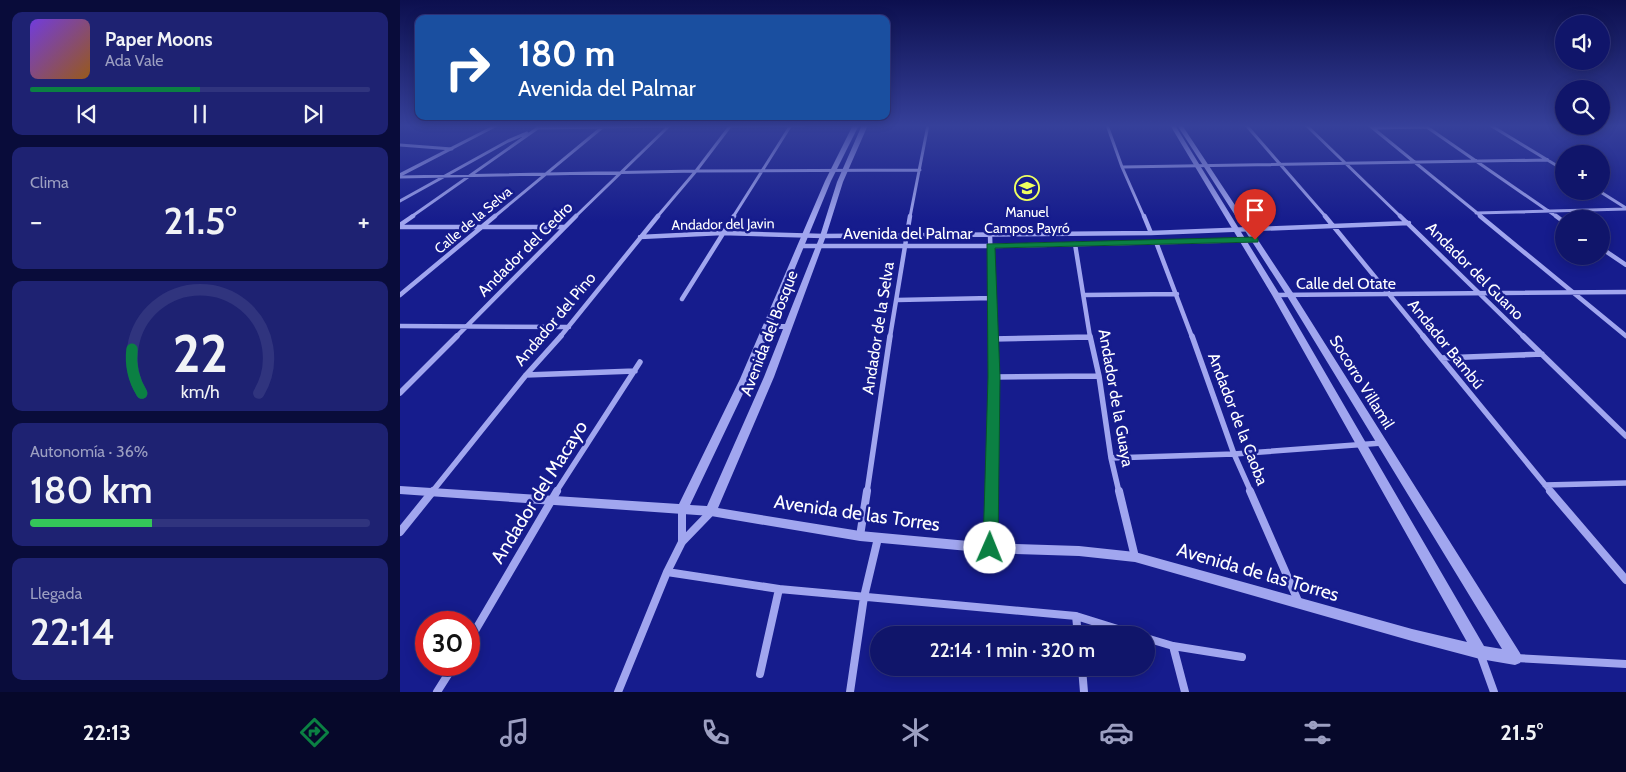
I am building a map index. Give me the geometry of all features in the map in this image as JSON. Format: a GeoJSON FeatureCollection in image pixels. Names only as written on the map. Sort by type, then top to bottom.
{"type":"FeatureCollection","features":[{"type":"Feature","properties":{"kind":"street"},"geometry":{"type":"LineString","coordinates":[[400,176],[436,157]]}},
{"type":"Feature","properties":{"kind":"street"},"geometry":{"type":"LineString","coordinates":[[400,201],[479,157]]}},
{"type":"Feature","properties":{"kind":"street"},"geometry":{"type":"LineString","coordinates":[[400,226],[497,157]]}},
{"type":"Feature","properties":{"kind":"street","name":"Calle de la Selva"},"geometry":{"type":"LineString","coordinates":[[400,295],[566,157]]}},
{"type":"Feature","properties":{"kind":"street","name":"Andador del Cedro"},"geometry":{"type":"LineString","coordinates":[[400,393],[637,157]]}},
{"type":"Feature","properties":{"kind":"street","name":"Andador del Pino"},"geometry":{"type":"LineString","coordinates":[[400,532],[526,375],[568,327],[706,157]]}},
{"type":"Feature","properties":{"kind":"street"},"geometry":{"type":"LineString","coordinates":[[682,299],[769,157]]}},
{"type":"Feature","properties":{"kind":"street","name":"Avenida del Bosque"},"geometry":{"type":"LineString","coordinates":[[682,542],[682,510],[745,379],[839,157]]}},
{"type":"Feature","properties":{"kind":"street","name":"Avenida del Bosque"},"geometry":{"type":"LineString","coordinates":[[618,692],[667,572],[682,542],[711,511],[788,326],[851,157]]}},
{"type":"Feature","properties":{"kind":"street","name":"Andador de la Selva"},"geometry":{"type":"LineString","coordinates":[[860,536],[904,245],[922,157]]}},
{"type":"Feature","properties":{"kind":"street"},"geometry":{"type":"LineString","coordinates":[[1119,157],[1150,233]]}},
{"type":"Feature","properties":{"kind":"street","name":"Socorro Villamil"},"geometry":{"type":"LineString","coordinates":[[1191,157],[1276,295],[1480,652]]}},
{"type":"Feature","properties":{"kind":"street","name":"Socorro Villamil"},"geometry":{"type":"LineString","coordinates":[[1201,157],[1249,229],[1515,658]]}},
{"type":"Feature","properties":{"kind":"street","name":"Andador Bambú"},"geometry":{"type":"LineString","coordinates":[[1274,157],[1545,485],[1626,580]]}},
{"type":"Feature","properties":{"kind":"street","name":"Andador del Guano"},"geometry":{"type":"LineString","coordinates":[[1340,157],[1626,436]]}},
{"type":"Feature","properties":{"kind":"street"},"geometry":{"type":"LineString","coordinates":[[1409,157],[1626,336]]}},
{"type":"Feature","properties":{"kind":"street"},"geometry":{"type":"LineString","coordinates":[[1473,157],[1555,215]]}},
{"type":"Feature","properties":{"kind":"street"},"geometry":{"type":"LineString","coordinates":[[1544,157],[1555,164]]}},
{"type":"Feature","properties":{"kind":"street"},"geometry":{"type":"LineString","coordinates":[[1122,167],[1548,160]]}},
{"type":"Feature","properties":{"kind":"street"},"geometry":{"type":"LineString","coordinates":[[400,176],[696,171],[920,170]]}},
{"type":"Feature","properties":{"kind":"street"},"geometry":{"type":"LineString","coordinates":[[1610,199],[1626,209]]}},
{"type":"Feature","properties":{"kind":"street"},"geometry":{"type":"LineString","coordinates":[[1476,213],[1626,209]]}},
{"type":"Feature","properties":{"kind":"street","name":"Avenida del Palmar"},"geometry":{"type":"LineString","coordinates":[[806,235],[907,236],[1150,233],[1409,223]]}},
{"type":"Feature","properties":{"kind":"street"},"geometry":{"type":"LineString","coordinates":[[400,226],[565,227]]}},
{"type":"Feature","properties":{"kind":"street","name":"Andador del Javin"},"geometry":{"type":"LineString","coordinates":[[640,237],[722,233],[806,235]]}},
{"type":"Feature","properties":{"kind":"street"},"geometry":{"type":"LineString","coordinates":[[990,235],[994,377],[990,548]]}},
{"type":"Feature","properties":{"kind":"street","name":"Avenida del Palmar"},"geometry":{"type":"LineString","coordinates":[[800,246],[991,246],[1255,240]]}},
{"type":"Feature","properties":{"kind":"street","name":"Andador de la Caoba"},"geometry":{"type":"LineString","coordinates":[[1156,242],[1177,294],[1234,454],[1300,604]]}},
{"type":"Feature","properties":{"kind":"street","name":"Andador de la Guaya"},"geometry":{"type":"LineString","coordinates":[[1075,244],[1090,337],[1099,376],[1111,458],[1135,557]]}},
{"type":"Feature","properties":{"kind":"street"},"geometry":{"type":"LineString","coordinates":[[1610,254],[1626,265]]}},
{"type":"Feature","properties":{"kind":"street","name":"Calle del Otate"},"geometry":{"type":"LineString","coordinates":[[1276,295],[1390,296],[1626,292]]}},
{"type":"Feature","properties":{"kind":"street"},"geometry":{"type":"LineString","coordinates":[[1084,295],[1177,294]]}},
{"type":"Feature","properties":{"kind":"street"},"geometry":{"type":"LineString","coordinates":[[897,300],[992,298]]}},
{"type":"Feature","properties":{"kind":"street"},"geometry":{"type":"LineString","coordinates":[[400,326],[568,327]]}},
{"type":"Feature","properties":{"kind":"street"},"geometry":{"type":"LineString","coordinates":[[767,327],[788,326]]}},
{"type":"Feature","properties":{"kind":"street"},"geometry":{"type":"LineString","coordinates":[[992,339],[1090,337]]}},
{"type":"Feature","properties":{"kind":"street"},"geometry":{"type":"LineString","coordinates":[[1441,358],[1542,354]]}},
{"type":"Feature","properties":{"kind":"street","name":"Andador del Macayo"},"geometry":{"type":"LineString","coordinates":[[480,622],[550,501],[640,362]]}},
{"type":"Feature","properties":{"kind":"street"},"geometry":{"type":"LineString","coordinates":[[526,375],[635,371]]}},
{"type":"Feature","properties":{"kind":"street"},"geometry":{"type":"LineString","coordinates":[[994,377],[1099,376]]}},
{"type":"Feature","properties":{"kind":"street"},"geometry":{"type":"LineString","coordinates":[[1111,458],[1234,454],[1382,443]]}},
{"type":"Feature","properties":{"kind":"street"},"geometry":{"type":"LineString","coordinates":[[1545,485],[1626,483]]}},
{"type":"Feature","properties":{"kind":"street","name":"Avenida de las Torres"},"geometry":{"type":"LineString","coordinates":[[400,490],[430,494],[711,511],[878,538],[990,548],[1079,551],[1135,557],[1300,604],[1480,652],[1515,658],[1626,664]]}},
{"type":"Feature","properties":{"kind":"street"},"geometry":{"type":"LineString","coordinates":[[850,692],[864,597],[878,538]]}},
{"type":"Feature","properties":{"kind":"street"},"geometry":{"type":"LineString","coordinates":[[667,572],[779,589],[1076,616],[1108,626]]}},
{"type":"Feature","properties":{"kind":"street"},"geometry":{"type":"LineString","coordinates":[[760,674],[779,589]]}},
{"type":"Feature","properties":{"kind":"street"},"geometry":{"type":"LineString","coordinates":[[1076,616],[1077,626]]}},
{"type":"Feature","properties":{"kind":"street"},"geometry":{"type":"LineString","coordinates":[[1155,641],[1173,646],[1242,657]]}},
{"type":"Feature","properties":{"kind":"street"},"geometry":{"type":"LineString","coordinates":[[1173,646],[1185,692]]}},
{"type":"Feature","properties":{"kind":"street"},"geometry":{"type":"LineString","coordinates":[[1480,652],[1494,692]]}},
{"type":"Feature","properties":{"kind":"street"},"geometry":{"type":"LineString","coordinates":[[437,692],[447,676]]}},
{"type":"Feature","properties":{"kind":"street"},"geometry":{"type":"LineString","coordinates":[[1083,676],[1084,692]]}},
{"type":"Feature","properties":{"kind":"place","name":"Manuel Campos Payró"},"geometry":{"type":"Point","coordinates":[1027,188]}},
{"type":"Feature","properties":{"kind":"route"},"geometry":{"type":"LineString","coordinates":[[990,548],[994,377],[991,246],[1255,240]]}}]}
